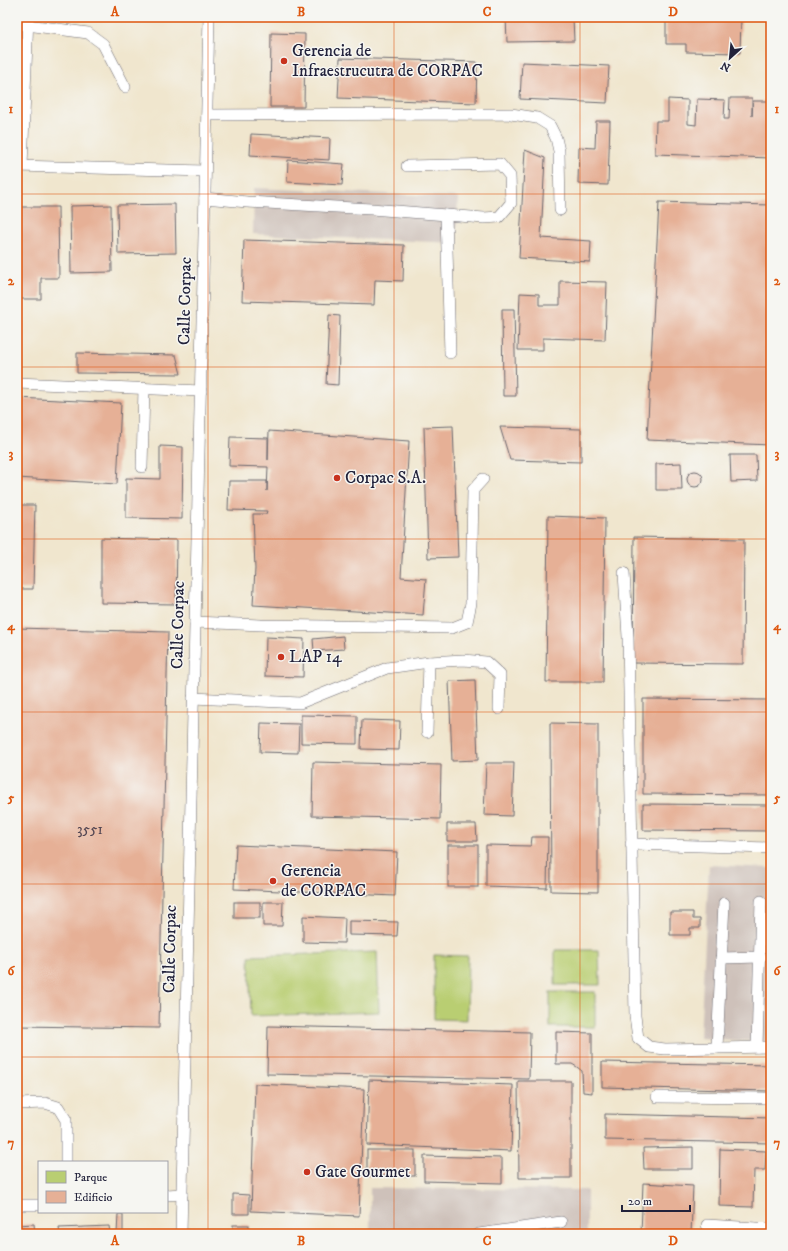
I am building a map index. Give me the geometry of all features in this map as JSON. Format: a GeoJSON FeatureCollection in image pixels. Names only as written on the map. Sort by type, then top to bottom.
{"type":"FeatureCollection","features":[{"type":"Feature","properties":{"kind":"lane","name":"Calle Corpac"},"geometry":{"type":"LineString","coordinates":[[180,1234],[207,115],[208,17]]}},
{"type":"Feature","properties":{"kind":"lane"},"geometry":{"type":"LineString","coordinates":[[125,87],[103,44],[88,33],[27,21],[19,166],[205,171]]}},
{"type":"Feature","properties":{"kind":"lane"},"geometry":{"type":"LineString","coordinates":[[207,115],[511,114],[538,118],[550,126],[556,138],[558,151],[560,210]]}},
{"type":"Feature","properties":{"kind":"lane"},"geometry":{"type":"LineString","coordinates":[[204,198],[484,218],[499,217],[510,204],[510,176],[500,164],[407,166]]}},
{"type":"Feature","properties":{"kind":"lane"},"geometry":{"type":"LineString","coordinates":[[446,215],[450,353]]}},
{"type":"Feature","properties":{"kind":"lane"},"geometry":{"type":"LineString","coordinates":[[17,383],[200,390]]}},
{"type":"Feature","properties":{"kind":"lane"},"geometry":{"type":"LineString","coordinates":[[142,467],[144,388]]}},
{"type":"Feature","properties":{"kind":"lane"},"geometry":{"type":"LineString","coordinates":[[194,622],[261,625],[452,628],[467,622],[471,602],[473,490],[483,479]]}},
{"type":"Feature","properties":{"kind":"lane"},"geometry":{"type":"LineString","coordinates":[[624,572],[635,809],[632,844],[634,1016],[638,1038],[649,1047],[665,1049],[771,1047]]}},
{"type":"Feature","properties":{"kind":"lane"},"geometry":{"type":"LineString","coordinates":[[193,698],[300,703],[387,668],[429,662],[463,660],[486,662],[500,675],[499,709]]}},
{"type":"Feature","properties":{"kind":"lane"},"geometry":{"type":"LineString","coordinates":[[427,732],[429,662]]}},
{"type":"Feature","properties":{"kind":"lane"},"geometry":{"type":"LineString","coordinates":[[632,844],[771,848]]}},
{"type":"Feature","properties":{"kind":"lane"},"geometry":{"type":"LineString","coordinates":[[757,1047],[762,901]]}},
{"type":"Feature","properties":{"kind":"lane"},"geometry":{"type":"LineString","coordinates":[[717,1048],[724,903]]}},
{"type":"Feature","properties":{"kind":"lane"},"geometry":{"type":"LineString","coordinates":[[721,958],[760,957]]}},
{"type":"Feature","properties":{"kind":"lane"},"geometry":{"type":"LineString","coordinates":[[657,1097],[771,1098]]}},
{"type":"Feature","properties":{"kind":"lane"},"geometry":{"type":"LineString","coordinates":[[17,1104],[45,1103],[58,1107],[66,1120],[66,1161]]}},
{"type":"Feature","properties":{"kind":"lane"},"geometry":{"type":"LineString","coordinates":[[168,1195],[182,1194]]}},
{"type":"Feature","properties":{"kind":"lane"},"geometry":{"type":"LineString","coordinates":[[17,1205],[38,1205]]}},
{"type":"Feature","properties":{"kind":"lane"},"geometry":{"type":"LineString","coordinates":[[479,1234],[561,1222]]}},
{"type":"Feature","properties":{"kind":"lane"},"geometry":{"type":"LineString","coordinates":[[707,1225],[771,1229]]}},
{"type":"Feature","properties":{"kind":"shaded area"},"geometry":{"type":"Polygon","coordinates":[[[254,188],[458,197],[456,243],[253,234],[254,188]]]}},
{"type":"Feature","properties":{"kind":"shaded area"},"geometry":{"type":"Polygon","coordinates":[[[709,865],[771,868],[771,1042],[700,1038],[709,865]]]}},
{"type":"Feature","properties":{"kind":"shaded area"},"geometry":{"type":"Polygon","coordinates":[[[370,1188],[587,1190],[587,1233],[370,1234],[370,1188]]]}},
{"type":"Feature","properties":{"kind":"green space"},"geometry":{"type":"Polygon","coordinates":[[[555,950],[599,950],[600,985],[555,985],[555,950]]]}},
{"type":"Feature","properties":{"kind":"green space"},"geometry":{"type":"Polygon","coordinates":[[[377,952],[379,1012],[251,1016],[249,956],[377,952]]]}},
{"type":"Feature","properties":{"kind":"green space"},"geometry":{"type":"Polygon","coordinates":[[[434,955],[468,956],[467,1020],[434,1019],[434,955]]]}},
{"type":"Feature","properties":{"kind":"green space"},"geometry":{"type":"Polygon","coordinates":[[[550,992],[595,992],[595,1027],[550,1027],[550,992]]]}},
{"type":"Feature","properties":{"kind":"building"},"geometry":{"type":"Polygon","coordinates":[[[506,17],[573,17],[574,41],[507,42],[506,17]]]}},
{"type":"Feature","properties":{"kind":"building"},"geometry":{"type":"Polygon","coordinates":[[[666,17],[741,17],[740,53],[686,52],[686,44],[666,44],[666,17]]]}},
{"type":"Feature","properties":{"kind":"building"},"geometry":{"type":"Polygon","coordinates":[[[271,33],[305,34],[304,107],[270,107],[271,33]]]}},
{"type":"Feature","properties":{"kind":"building"},"geometry":{"type":"Polygon","coordinates":[[[340,58],[477,62],[476,103],[338,98],[340,58]]]}},
{"type":"Feature","properties":{"kind":"building"},"geometry":{"type":"Polygon","coordinates":[[[522,62],[609,66],[607,103],[520,99],[522,62]]]}},
{"type":"Feature","properties":{"kind":"building"},"geometry":{"type":"Polygon","coordinates":[[[730,98],[752,98],[752,116],[753,101],[771,101],[771,158],[655,154],[656,121],[668,121],[668,99],[688,100],[688,124],[696,125],[697,99],[725,100],[724,119],[729,119],[730,98]]]}},
{"type":"Feature","properties":{"kind":"building"},"geometry":{"type":"Polygon","coordinates":[[[596,121],[610,121],[608,185],[578,184],[579,147],[595,148],[596,121]]]}},
{"type":"Feature","properties":{"kind":"building"},"geometry":{"type":"Polygon","coordinates":[[[251,134],[330,138],[329,160],[250,155],[251,134]]]}},
{"type":"Feature","properties":{"kind":"building"},"geometry":{"type":"Polygon","coordinates":[[[525,150],[545,158],[541,238],[591,241],[590,262],[519,258],[525,150]]]}},
{"type":"Feature","properties":{"kind":"building"},"geometry":{"type":"Polygon","coordinates":[[[288,160],[344,164],[342,185],[287,182],[288,160]]]}},
{"type":"Feature","properties":{"kind":"building"},"geometry":{"type":"Polygon","coordinates":[[[659,202],[771,205],[771,445],[647,440],[659,202]]]}},
{"type":"Feature","properties":{"kind":"building"},"geometry":{"type":"Polygon","coordinates":[[[175,204],[176,253],[118,254],[117,205],[175,204]]]}},
{"type":"Feature","properties":{"kind":"building"},"geometry":{"type":"Polygon","coordinates":[[[111,205],[112,272],[71,273],[70,206],[111,205]]]}},
{"type":"Feature","properties":{"kind":"building"},"geometry":{"type":"Polygon","coordinates":[[[17,207],[58,207],[59,278],[41,278],[41,299],[17,299],[17,207]]]}},
{"type":"Feature","properties":{"kind":"building"},"geometry":{"type":"Polygon","coordinates":[[[244,240],[404,245],[403,281],[375,280],[374,305],[242,301],[244,240]]]}},
{"type":"Feature","properties":{"kind":"building"},"geometry":{"type":"Polygon","coordinates":[[[560,281],[607,282],[605,340],[543,338],[543,350],[518,350],[520,293],[539,294],[539,305],[560,305],[560,281]]]}},
{"type":"Feature","properties":{"kind":"building"},"geometry":{"type":"Polygon","coordinates":[[[502,309],[514,309],[516,396],[503,396],[502,309]]]}},
{"type":"Feature","properties":{"kind":"building"},"geometry":{"type":"Polygon","coordinates":[[[329,315],[340,316],[338,385],[326,384],[329,315]]]}},
{"type":"Feature","properties":{"kind":"building"},"geometry":{"type":"Polygon","coordinates":[[[77,353],[176,355],[181,374],[77,373],[77,353]]]}},
{"type":"Feature","properties":{"kind":"building"},"geometry":{"type":"Polygon","coordinates":[[[17,398],[121,403],[117,484],[17,478],[17,398]]]}},
{"type":"Feature","properties":{"kind":"building"},"geometry":{"type":"Polygon","coordinates":[[[453,426],[458,557],[428,558],[424,427],[453,426]]]}},
{"type":"Feature","properties":{"kind":"building"},"geometry":{"type":"Polygon","coordinates":[[[500,427],[581,429],[581,462],[510,460],[500,427]]]}},
{"type":"Feature","properties":{"kind":"building","name":"Corpac S.A."},"geometry":{"type":"Polygon","coordinates":[[[269,431],[409,441],[401,577],[426,579],[423,615],[253,605],[255,569],[253,514],[266,514],[267,511],[228,510],[229,481],[267,481],[267,491],[268,467],[229,466],[230,437],[268,438],[268,460],[269,431]]]}},
{"type":"Feature","properties":{"kind":"building"},"geometry":{"type":"Polygon","coordinates":[[[160,446],[183,447],[182,519],[126,518],[126,478],[160,479],[160,446]]]}},
{"type":"Feature","properties":{"kind":"building"},"geometry":{"type":"Polygon","coordinates":[[[730,455],[756,455],[757,481],[731,482],[730,455]]]}},
{"type":"Feature","properties":{"kind":"building"},"geometry":{"type":"Polygon","coordinates":[[[681,463],[682,490],[656,490],[656,464],[681,463]]]}},
{"type":"Feature","properties":{"kind":"building"},"geometry":{"type":"Polygon","coordinates":[[[695,471],[702,476],[703,479],[698,486],[695,487],[688,482],[687,479],[692,472],[695,471]]]}},
{"type":"Feature","properties":{"kind":"building"},"geometry":{"type":"Polygon","coordinates":[[[17,505],[35,505],[33,589],[17,589],[17,505]]]}},
{"type":"Feature","properties":{"kind":"building"},"geometry":{"type":"Polygon","coordinates":[[[548,516],[605,518],[603,682],[546,682],[548,516]]]}},
{"type":"Feature","properties":{"kind":"building"},"geometry":{"type":"Polygon","coordinates":[[[634,537],[744,539],[743,664],[633,663],[634,537]]]}},
{"type":"Feature","properties":{"kind":"building"},"geometry":{"type":"Polygon","coordinates":[[[101,538],[177,540],[176,604],[101,603],[101,538]]]}},
{"type":"Feature","properties":{"kind":"building"},"geometry":{"type":"Polygon","coordinates":[[[17,628],[168,632],[159,1028],[17,1026],[17,628]]]}},
{"type":"Feature","properties":{"kind":"building"},"geometry":{"type":"Polygon","coordinates":[[[343,636],[344,649],[314,651],[313,639],[343,636]]]}},
{"type":"Feature","properties":{"kind":"building"},"geometry":{"type":"Polygon","coordinates":[[[266,637],[304,639],[303,677],[265,676],[266,637]]]}},
{"type":"Feature","properties":{"kind":"building"},"geometry":{"type":"Polygon","coordinates":[[[475,680],[478,760],[452,761],[449,681],[475,680]]]}},
{"type":"Feature","properties":{"kind":"building"},"geometry":{"type":"Polygon","coordinates":[[[643,699],[771,700],[771,795],[643,794],[643,699]]]}},
{"type":"Feature","properties":{"kind":"building"},"geometry":{"type":"Polygon","coordinates":[[[301,715],[357,716],[357,744],[301,743],[301,715]]]}},
{"type":"Feature","properties":{"kind":"building"},"geometry":{"type":"Polygon","coordinates":[[[362,720],[400,721],[399,750],[361,749],[362,720]]]}},
{"type":"Feature","properties":{"kind":"building"},"geometry":{"type":"Polygon","coordinates":[[[261,723],[299,724],[298,753],[260,752],[261,723]]]}},
{"type":"Feature","properties":{"kind":"building"},"geometry":{"type":"Polygon","coordinates":[[[550,723],[598,724],[598,892],[551,891],[550,723]]]}},
{"type":"Feature","properties":{"kind":"building"},"geometry":{"type":"Polygon","coordinates":[[[313,762],[441,765],[440,819],[312,816],[313,762]]]}},
{"type":"Feature","properties":{"kind":"building"},"geometry":{"type":"Polygon","coordinates":[[[486,763],[514,763],[512,816],[484,815],[486,763]]]}},
{"type":"Feature","properties":{"kind":"building"},"geometry":{"type":"Polygon","coordinates":[[[643,804],[771,805],[771,831],[643,830],[643,804]]]}},
{"type":"Feature","properties":{"kind":"building"},"geometry":{"type":"Polygon","coordinates":[[[447,824],[476,824],[477,841],[447,841],[447,824]]]}},
{"type":"Feature","properties":{"kind":"building"},"geometry":{"type":"Polygon","coordinates":[[[532,837],[548,837],[547,888],[486,886],[486,845],[531,846],[532,837]]]}},
{"type":"Feature","properties":{"kind":"building"},"geometry":{"type":"Polygon","coordinates":[[[236,845],[397,852],[395,896],[234,889],[236,845]]]}},
{"type":"Feature","properties":{"kind":"building"},"geometry":{"type":"Polygon","coordinates":[[[448,845],[478,845],[478,887],[448,887],[448,845]]]}},
{"type":"Feature","properties":{"kind":"building"},"geometry":{"type":"Polygon","coordinates":[[[234,902],[260,902],[260,918],[234,918],[234,902]]]}},
{"type":"Feature","properties":{"kind":"building"},"geometry":{"type":"Polygon","coordinates":[[[263,902],[283,902],[282,926],[263,926],[263,902]]]}},
{"type":"Feature","properties":{"kind":"building"},"geometry":{"type":"Polygon","coordinates":[[[670,912],[693,912],[693,919],[700,919],[700,928],[690,928],[690,935],[670,935],[670,912]]]}},
{"type":"Feature","properties":{"kind":"building"},"geometry":{"type":"Polygon","coordinates":[[[303,916],[345,918],[344,943],[303,942],[303,916]]]}},
{"type":"Feature","properties":{"kind":"building"},"geometry":{"type":"Polygon","coordinates":[[[349,921],[398,922],[397,936],[349,935],[349,921]]]}},
{"type":"Feature","properties":{"kind":"building"},"geometry":{"type":"Polygon","coordinates":[[[268,1026],[530,1032],[529,1079],[267,1074],[268,1026]]]}},
{"type":"Feature","properties":{"kind":"building"},"geometry":{"type":"Polygon","coordinates":[[[556,1032],[592,1033],[592,1093],[583,1092],[582,1071],[572,1064],[556,1064],[556,1032]]]}},
{"type":"Feature","properties":{"kind":"building"},"geometry":{"type":"Polygon","coordinates":[[[602,1062],[771,1065],[771,1091],[602,1087],[602,1062]]]}},
{"type":"Feature","properties":{"kind":"building"},"geometry":{"type":"Polygon","coordinates":[[[369,1080],[513,1085],[511,1151],[367,1145],[369,1080]]]}},
{"type":"Feature","properties":{"kind":"building"},"geometry":{"type":"Polygon","coordinates":[[[518,1081],[571,1081],[571,1178],[519,1178],[518,1081]]]}},
{"type":"Feature","properties":{"kind":"building"},"geometry":{"type":"Polygon","coordinates":[[[255,1084],[364,1089],[359,1216],[251,1211],[255,1084]]]}},
{"type":"Feature","properties":{"kind":"building"},"geometry":{"type":"Polygon","coordinates":[[[605,1114],[771,1118],[771,1143],[605,1140],[605,1114]]]}},
{"type":"Feature","properties":{"kind":"building"},"geometry":{"type":"Polygon","coordinates":[[[693,1147],[693,1169],[644,1169],[643,1148],[693,1147]]]}},
{"type":"Feature","properties":{"kind":"building"},"geometry":{"type":"Polygon","coordinates":[[[720,1149],[766,1151],[765,1170],[754,1170],[753,1207],[719,1206],[720,1149]]]}},
{"type":"Feature","properties":{"kind":"building"},"geometry":{"type":"Polygon","coordinates":[[[367,1150],[415,1150],[415,1176],[367,1176],[367,1150]]]}},
{"type":"Feature","properties":{"kind":"building"},"geometry":{"type":"Polygon","coordinates":[[[424,1156],[502,1158],[502,1183],[424,1181],[424,1156]]]}},
{"type":"Feature","properties":{"kind":"building"},"geometry":{"type":"Polygon","coordinates":[[[643,1183],[693,1186],[691,1234],[641,1234],[643,1183]]]}},
{"type":"Feature","properties":{"kind":"building"},"geometry":{"type":"Polygon","coordinates":[[[233,1194],[249,1195],[249,1214],[233,1214],[233,1194]]]}},
{"type":"Feature","properties":{"kind":"building"},"geometry":{"type":"Polygon","coordinates":[[[118,1214],[123,1214],[123,1234],[117,1234],[118,1214]]]}},
{"type":"Feature","properties":{"kind":"building"},"geometry":{"type":"Polygon","coordinates":[[[34,1224],[35,1234],[17,1234],[17,1225],[34,1224]]]}},
{"type":"Feature","properties":{"kind":"building"},"geometry":{"type":"Polygon","coordinates":[[[233,1225],[249,1225],[249,1234],[233,1234],[233,1225]]]}},
{"type":"Feature","properties":{"kind":"building"},"geometry":{"type":"Polygon","coordinates":[[[109,1226],[110,1234],[60,1234],[59,1228],[109,1226]]]}},
{"type":"Feature","properties":{"kind":"place","name":"Gerencia de Infraestrucutra de CORPAC"},"geometry":{"type":"Point","coordinates":[284,61]}},
{"type":"Feature","properties":{"kind":"place","name":"Corpac S.A."},"geometry":{"type":"Point","coordinates":[337,478]}},
{"type":"Feature","properties":{"kind":"place","name":"LAP 14"},"geometry":{"type":"Point","coordinates":[281,657]}},
{"type":"Feature","properties":{"kind":"place","name":"Gerencia de CORPAC"},"geometry":{"type":"Point","coordinates":[273,881]}},
{"type":"Feature","properties":{"kind":"place","name":"Gate Gourmet"},"geometry":{"type":"Point","coordinates":[307,1172]}}]}
